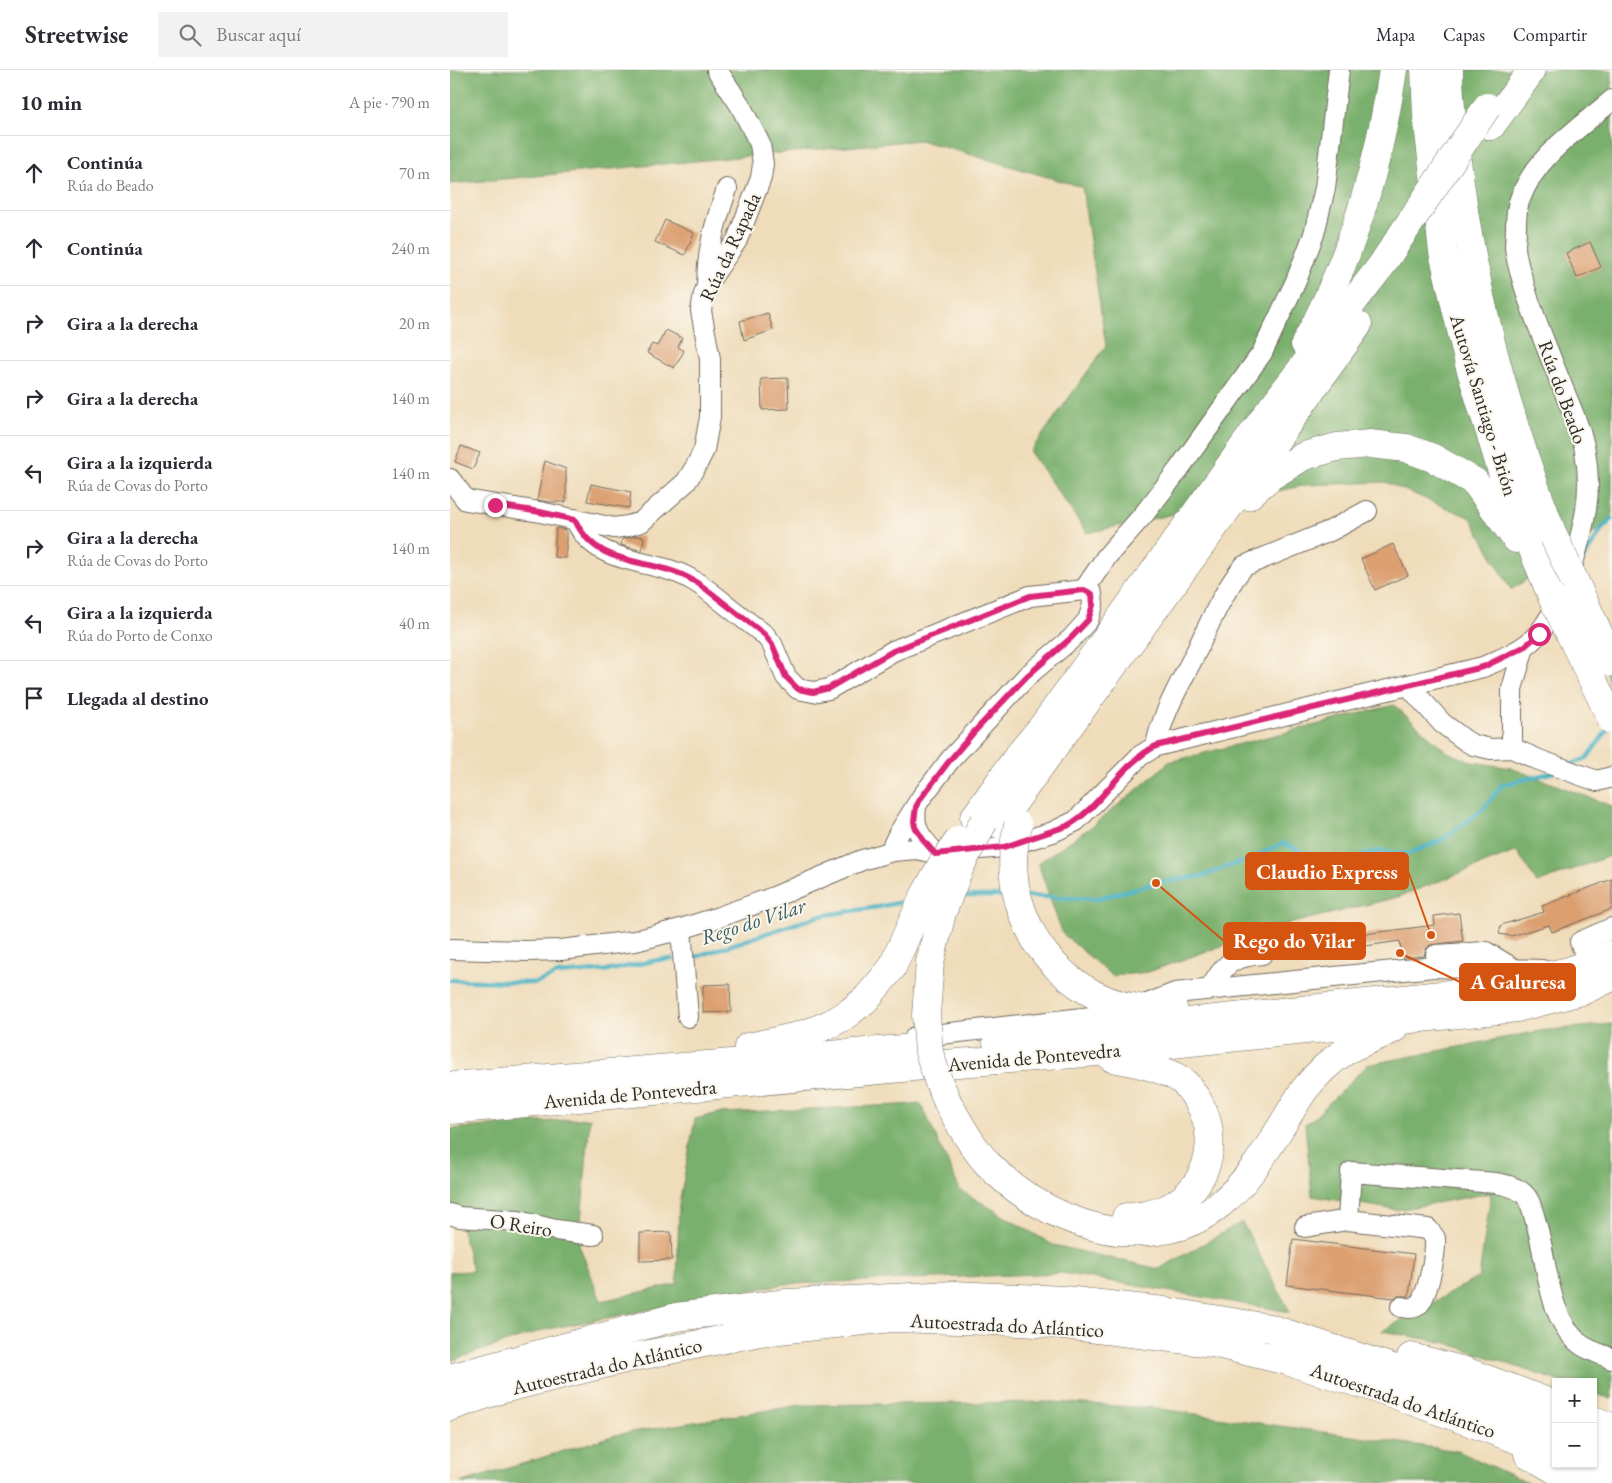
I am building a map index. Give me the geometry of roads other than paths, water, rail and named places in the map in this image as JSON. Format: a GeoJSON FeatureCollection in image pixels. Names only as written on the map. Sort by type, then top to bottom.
{"type":"FeatureCollection","features":[{"type":"Feature","properties":{"kind":"highway"},"geometry":{"type":"LineString","coordinates":[[568,1076],[589,1064],[734,1050],[779,1040],[826,1026],[843,1017],[866,999],[892,968],[942,864],[994,822],[1048,738],[1272,407],[1321,315],[1352,238],[1370,183],[1390,93],[1393,70]]}},
{"type":"Feature","properties":{"kind":"highway","name":"Autovía Santiago - Brión"},"geometry":{"type":"LineString","coordinates":[[1425,70],[1427,116],[1443,252],[1469,364],[1500,465],[1537,568],[1612,720]]}},
{"type":"Feature","properties":{"kind":"highway","name":"Autovía Santiago - Brión"},"geometry":{"type":"LineString","coordinates":[[1449,70],[1453,126],[1462,200],[1475,274],[1509,413],[1525,462],[1554,537],[1612,662]]}},
{"type":"Feature","properties":{"kind":"highway"},"geometry":{"type":"LineString","coordinates":[[1412,1019],[1347,1050],[1315,1077],[1304,1090],[1240,1186],[1218,1206],[1191,1222],[1172,1228],[1149,1232],[1124,1232],[1097,1228],[1062,1216],[1032,1201],[987,1163],[966,1136],[955,1100],[944,1049],[941,1016],[942,974],[955,912],[994,822],[1012,764],[1048,738],[1220,519],[1489,117],[1514,70]]}},
{"type":"Feature","properties":{"kind":"highway"},"geometry":{"type":"LineString","coordinates":[[1489,117],[1532,70]]}},
{"type":"Feature","properties":{"kind":"highway"},"geometry":{"type":"LineString","coordinates":[[1272,407],[1386,272]]}},
{"type":"Feature","properties":{"kind":"highway"},"geometry":{"type":"LineString","coordinates":[[1220,519],[1271,476],[1304,456],[1338,447],[1370,444],[1406,448],[1433,458],[1475,482],[1537,568]]}},
{"type":"Feature","properties":{"kind":"highway"},"geometry":{"type":"LineString","coordinates":[[994,822],[1014,842],[1014,882],[1018,904],[1027,925],[1037,943],[1056,967],[1081,986],[1107,1000],[1137,1008],[1250,1003],[1267,1013]]}},
{"type":"Feature","properties":{"kind":"highway","name":"Avenida de Pontevedra"},"geometry":{"type":"LineString","coordinates":[[450,1086],[1002,1042],[1441,995],[1506,985],[1590,963]]}},
{"type":"Feature","properties":{"kind":"highway","name":"Avenida de Pontevedra"},"geometry":{"type":"LineString","coordinates":[[450,1110],[944,1064],[1086,1053],[1517,1008],[1582,991],[1612,977]]}},
{"type":"Feature","properties":{"kind":"highway"},"geometry":{"type":"LineString","coordinates":[[955,1100],[1017,1172],[1070,1204],[1129,1218],[1158,1213],[1178,1202],[1202,1176],[1209,1158],[1210,1137],[1206,1114],[1191,1091],[1179,1078],[1142,1064],[1086,1053]]}},
{"type":"Feature","properties":{"kind":"highway","name":"Autoestrada do Atlántico"},"geometry":{"type":"LineString","coordinates":[[450,1378],[676,1317],[797,1302],[954,1295],[1065,1300],[1164,1311],[1270,1328],[1456,1390],[1552,1426]]}},
{"type":"Feature","properties":{"kind":"highway","name":"Autoestrada do Atlántico"},"geometry":{"type":"LineString","coordinates":[[450,1407],[499,1390],[629,1358],[760,1332],[892,1318],[1022,1322],[1065,1325],[1212,1343],[1287,1360],[1385,1391],[1552,1452]]}},
{"type":"Feature","properties":{"kind":"highway"},"geometry":{"type":"LineString","coordinates":[[1270,1328],[1340,1339],[1465,1371],[1552,1404]]}},
{"type":"Feature","properties":{"kind":"highway"},"geometry":{"type":"LineString","coordinates":[[1597,1421],[1612,1427]]}},
{"type":"Feature","properties":{"kind":"highway"},"geometry":{"type":"LineString","coordinates":[[1477,1424],[1578,1483]]}},
{"type":"Feature","properties":{"kind":"highway"},"geometry":{"type":"LineString","coordinates":[[1597,1443],[1612,1449]]}},
{"type":"Feature","properties":{"kind":"highway"},"geometry":{"type":"LineString","coordinates":[[1593,1468],[1612,1476]]}},
{"type":"Feature","properties":{"kind":"street","name":"Rúa da Rapada"},"geometry":{"type":"LineString","coordinates":[[450,480],[466,500],[540,512],[614,528],[641,522],[686,482],[704,450],[710,417],[710,359],[701,311],[706,288],[736,240],[761,178],[763,164],[760,144],[740,105],[717,70]]}},
{"type":"Feature","properties":{"kind":"street"},"geometry":{"type":"LineString","coordinates":[[1084,590],[1106,556],[1144,514],[1176,473],[1262,353],[1296,282],[1314,234],[1325,188],[1339,70]]}},
{"type":"Feature","properties":{"kind":"street","name":"Rúa do Beado"},"geometry":{"type":"LineString","coordinates":[[1156,746],[1483,667],[1524,647],[1539,634],[1568,579],[1588,506],[1589,490],[1585,450],[1577,423],[1536,322],[1522,278],[1515,248],[1519,200],[1527,183],[1541,162],[1578,127],[1612,100]]}},
{"type":"Feature","properties":{"kind":"street"},"geometry":{"type":"LineString","coordinates":[[706,288],[707,263],[713,229],[727,189]]}},
{"type":"Feature","properties":{"kind":"street"},"geometry":{"type":"LineString","coordinates":[[450,949],[561,950],[635,941],[681,929],[774,897],[862,860],[893,851],[916,849],[935,854],[1004,847],[1076,822],[1140,756],[1156,746],[1160,725],[1212,619],[1238,573],[1244,566],[1330,531],[1367,511]]}},
{"type":"Feature","properties":{"kind":"street"},"geometry":{"type":"LineString","coordinates":[[575,520],[580,530],[598,549],[611,555],[673,570],[694,581],[765,635],[772,644],[786,677],[798,689],[813,692],[829,688],[893,651],[1030,596],[1084,590],[1092,594],[1093,605],[1088,620],[1071,638],[1027,676],[950,760],[899,833],[893,845],[893,851]]}},
{"type":"Feature","properties":{"kind":"street"},"geometry":{"type":"LineString","coordinates":[[1512,748],[1512,689],[1524,647]]}},
{"type":"Feature","properties":{"kind":"street"},"geometry":{"type":"LineString","coordinates":[[1483,667],[1505,678],[1512,689]]}},
{"type":"Feature","properties":{"kind":"street"},"geometry":{"type":"LineString","coordinates":[[1408,685],[1442,723],[1466,741],[1481,748],[1512,748],[1597,781],[1612,777]]}},
{"type":"Feature","properties":{"kind":"street"},"geometry":{"type":"LineString","coordinates":[[916,807],[915,827],[935,854]]}},
{"type":"Feature","properties":{"kind":"street"},"geometry":{"type":"LineString","coordinates":[[734,1050],[763,1052],[871,1042],[1100,1016],[1137,1008],[1175,993],[1434,967],[1515,969],[1590,963],[1580,942],[1612,928]]}},
{"type":"Feature","properties":{"kind":"street"},"geometry":{"type":"LineString","coordinates":[[681,929],[688,1017]]}},
{"type":"Feature","properties":{"kind":"street"},"geometry":{"type":"LineString","coordinates":[[1210,990],[1226,965],[1234,959],[1262,954]]}},
{"type":"Feature","properties":{"kind":"street"},"geometry":{"type":"LineString","coordinates":[[1348,1220],[1351,1172],[1496,1183],[1513,1187],[1525,1195],[1532,1208],[1540,1233],[1555,1307],[1563,1325],[1582,1346],[1612,1358]]}},
{"type":"Feature","properties":{"kind":"street","name":"O Reiro"},"geometry":{"type":"LineString","coordinates":[[450,1214],[459,1217],[518,1221],[556,1230],[592,1235]]}},
{"type":"Feature","properties":{"kind":"street"},"geometry":{"type":"LineString","coordinates":[[1305,1227],[1348,1220],[1428,1229],[1432,1233],[1435,1243],[1431,1271],[1422,1300],[1418,1306],[1411,1308],[1402,1307]]}},
{"type":"Feature","properties":{"kind":"waterway","name":"Rego do Vilar"},"geometry":{"type":"LineString","coordinates":[[1582,561],[1602,529],[1612,519]]}},
{"type":"Feature","properties":{"kind":"waterway","name":"Rego do Vilar"},"geometry":{"type":"LineString","coordinates":[[1608,670],[1612,688]]}},
{"type":"Feature","properties":{"kind":"waterway","name":"Rego do Vilar"},"geometry":{"type":"LineString","coordinates":[[1572,764],[1587,758],[1608,729]]}},
{"type":"Feature","properties":{"kind":"waterway","name":"Rego do Vilar"},"geometry":{"type":"LineString","coordinates":[[1026,896],[1095,899],[1156,883],[1202,876],[1255,857],[1283,843],[1317,859],[1340,862],[1378,851],[1408,854],[1442,840],[1483,809],[1502,785],[1554,772]]}},
{"type":"Feature","properties":{"kind":"waterway","name":"Rego do Vilar"},"geometry":{"type":"LineString","coordinates":[[958,896],[1008,896]]}},
{"type":"Feature","properties":{"kind":"waterway","name":"Rego do Vilar"},"geometry":{"type":"LineString","coordinates":[[695,957],[819,916],[911,900]]}},
{"type":"Feature","properties":{"kind":"waterway","name":"Rego do Vilar"},"geometry":{"type":"LineString","coordinates":[[450,980],[535,983],[558,974],[611,970],[658,960],[672,959]]}},
{"type":"Feature","properties":{"kind":"place","name":"Rego do Vilar"},"geometry":{"type":"Point","coordinates":[1156,883]}},
{"type":"Feature","properties":{"kind":"place","name":"Claudio Express"},"geometry":{"type":"Point","coordinates":[1431,935]}},
{"type":"Feature","properties":{"kind":"place","name":"A Galuresa"},"geometry":{"type":"Point","coordinates":[1400,953]}}]}
